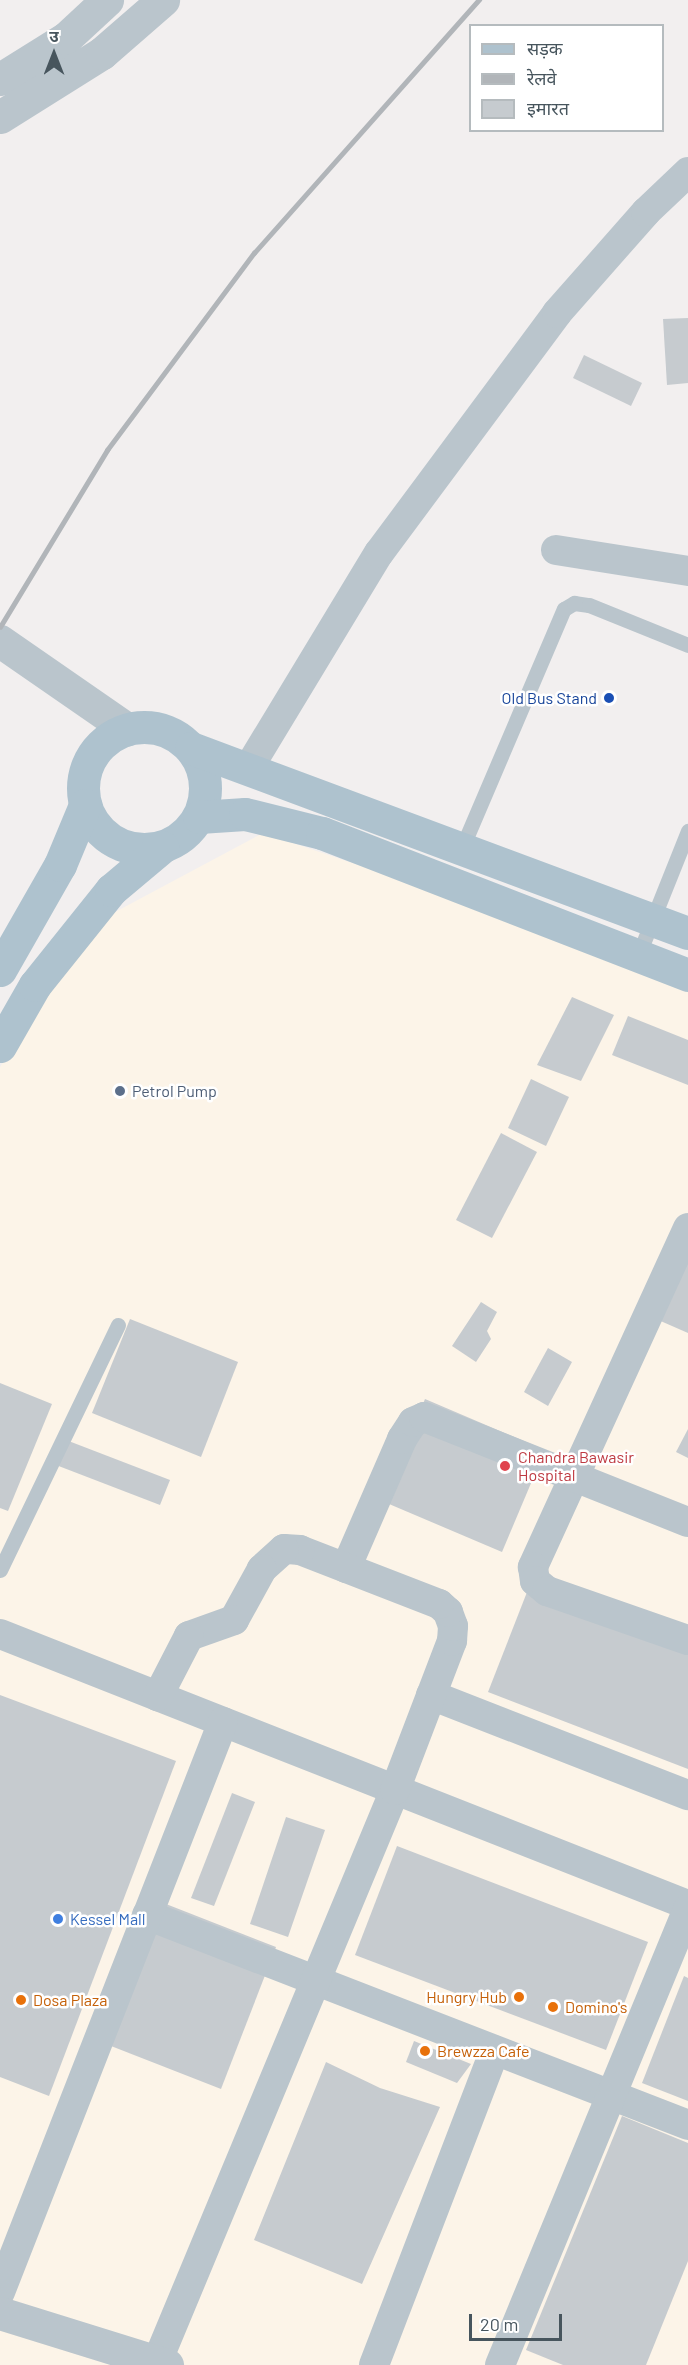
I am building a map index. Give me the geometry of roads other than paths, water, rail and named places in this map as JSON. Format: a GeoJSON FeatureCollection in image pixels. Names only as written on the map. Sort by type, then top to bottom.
{"type":"FeatureCollection","features":[{"type":"Feature","properties":{"kind":"main road"},"geometry":{"type":"LineString","coordinates":[[162,847],[134,848],[116,842],[97,827],[86,806],[83,786],[90,759],[107,739],[127,729],[151,727],[174,734],[191,748],[688,933]]}},
{"type":"Feature","properties":{"kind":"main road"},"geometry":{"type":"LineString","coordinates":[[0,1046],[35,985],[111,890],[162,847],[184,835],[199,817],[206,795],[203,771],[191,748]]}},
{"type":"Feature","properties":{"kind":"main road"},"geometry":{"type":"LineString","coordinates":[[0,970],[60,865],[86,806]]}},
{"type":"Feature","properties":{"kind":"main road"},"geometry":{"type":"LineString","coordinates":[[199,817],[245,814],[322,833],[688,975]]}},
{"type":"Feature","properties":{"kind":"street"},"geometry":{"type":"LineString","coordinates":[[0,79],[66,38],[107,0]]}},
{"type":"Feature","properties":{"kind":"street"},"geometry":{"type":"LineString","coordinates":[[0,117],[102,53],[163,0]]}},
{"type":"Feature","properties":{"kind":"street"},"geometry":{"type":"LineString","coordinates":[[248,770],[379,553],[557,313],[646,212],[688,172]]}},
{"type":"Feature","properties":{"kind":"street"},"geometry":{"type":"LineString","coordinates":[[556,550],[688,572]]}},
{"type":"Feature","properties":{"kind":"street"},"geometry":{"type":"LineString","coordinates":[[0,641],[127,729]]}},
{"type":"Feature","properties":{"kind":"street"},"geometry":{"type":"LineString","coordinates":[[688,1228],[536,1554],[535,1581],[547,1591],[688,1640]]}},
{"type":"Feature","properties":{"kind":"street"},"geometry":{"type":"LineString","coordinates":[[346,1568],[402,1439],[413,1422],[424,1418],[688,1522]]}},
{"type":"Feature","properties":{"kind":"street"},"geometry":{"type":"LineString","coordinates":[[0,2313],[162,2363],[314,1980],[395,1790],[452,1641],[453,1626],[448,1612],[438,1604],[300,1550],[284,1549],[270,1557],[234,1620],[189,1636],[158,1696]]}},
{"type":"Feature","properties":{"kind":"street"},"geometry":{"type":"LineString","coordinates":[[0,1634],[688,1907],[500,2365]]}},
{"type":"Feature","properties":{"kind":"street"},"geometry":{"type":"LineString","coordinates":[[431,1695],[688,1795]]}},
{"type":"Feature","properties":{"kind":"street"},"geometry":{"type":"LineString","coordinates":[[0,2292],[223,1722]]}},
{"type":"Feature","properties":{"kind":"street"},"geometry":{"type":"LineString","coordinates":[[147,1915],[688,2126]]}},
{"type":"Feature","properties":{"kind":"street"},"geometry":{"type":"LineString","coordinates":[[374,2365],[495,2050]]}},
{"type":"Feature","properties":{"kind":"lane"},"geometry":{"type":"LineString","coordinates":[[461,850],[564,609],[574,603],[589,605],[688,645]]}},
{"type":"Feature","properties":{"kind":"lane"},"geometry":{"type":"LineString","coordinates":[[638,956],[688,831]]}},
{"type":"Feature","properties":{"kind":"lane"},"geometry":{"type":"LineString","coordinates":[[0,1570],[118,1325]]}},
{"type":"Feature","properties":{"kind":"railway"},"geometry":{"type":"LineString","coordinates":[[0,627],[107,450],[254,253],[479,0]]}},
{"type":"Feature","properties":{"kind":"place","name":"Old Bus Stand"},"geometry":{"type":"Point","coordinates":[609,698]}},
{"type":"Feature","properties":{"kind":"place","name":"Petrol Pump"},"geometry":{"type":"Point","coordinates":[120,1091]}},
{"type":"Feature","properties":{"kind":"place","name":"Chandra Bawasir Hospital"},"geometry":{"type":"Point","coordinates":[505,1466]}},
{"type":"Feature","properties":{"kind":"place","name":"Kessel Mall"},"geometry":{"type":"Point","coordinates":[58,1919]}},
{"type":"Feature","properties":{"kind":"place","name":"Hungry Hub"},"geometry":{"type":"Point","coordinates":[519,1997]}},
{"type":"Feature","properties":{"kind":"place","name":"Dosa Plaza"},"geometry":{"type":"Point","coordinates":[21,2000]}},
{"type":"Feature","properties":{"kind":"place","name":"Domino's"},"geometry":{"type":"Point","coordinates":[553,2007]}},
{"type":"Feature","properties":{"kind":"place","name":"Brewzza Cafe"},"geometry":{"type":"Point","coordinates":[425,2051]}}]}
